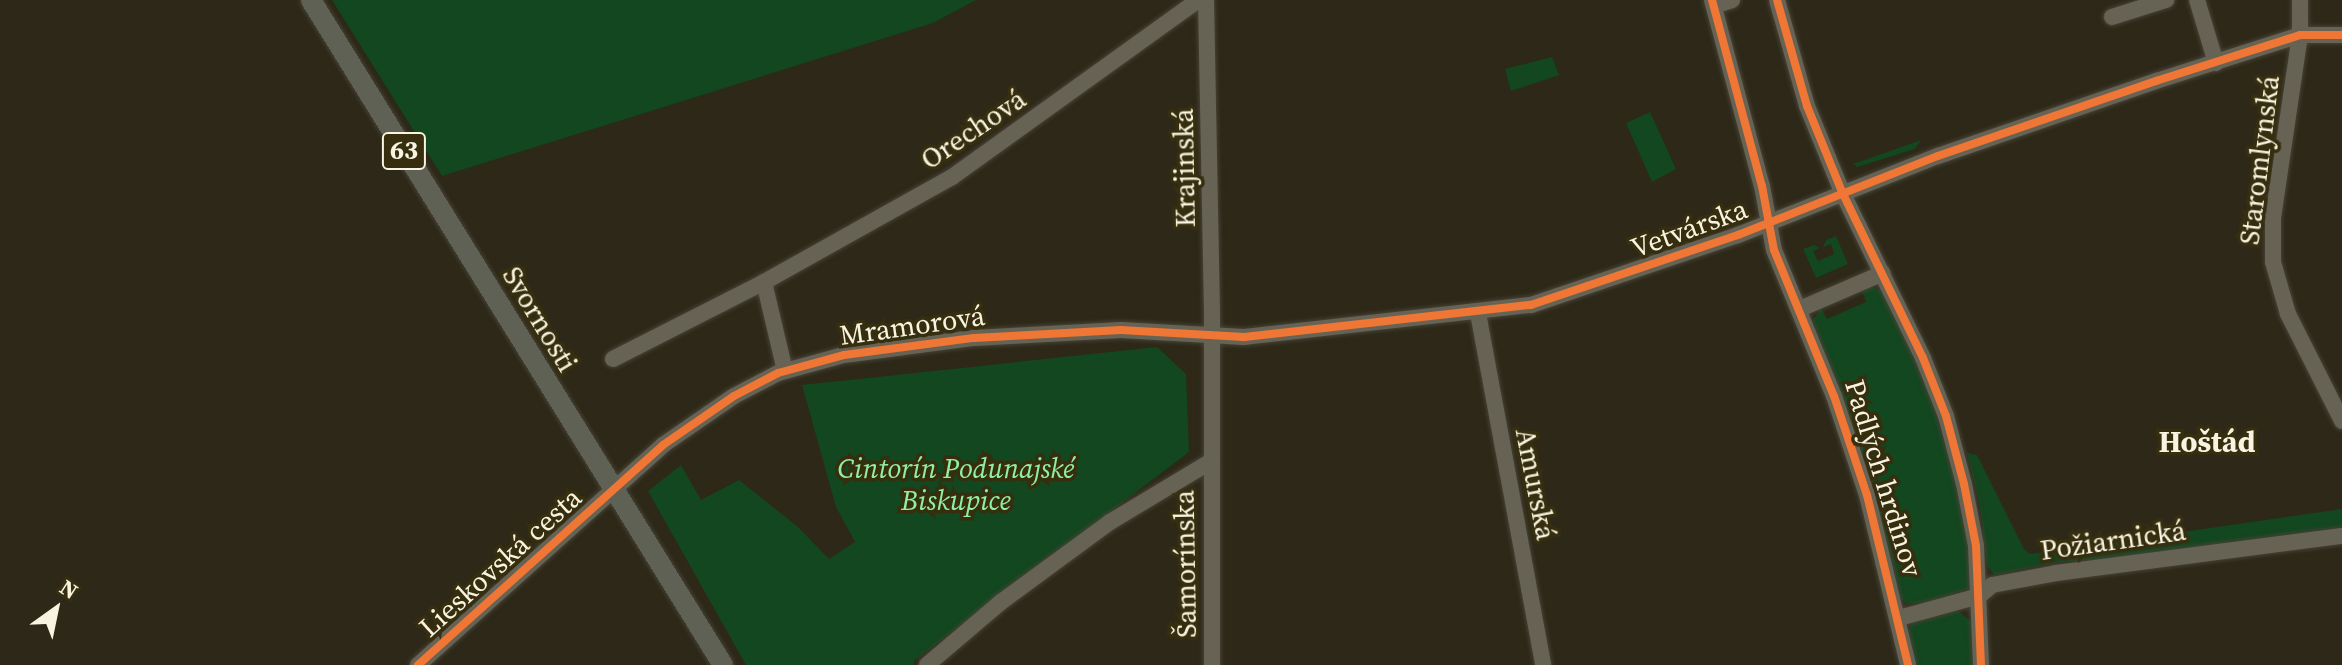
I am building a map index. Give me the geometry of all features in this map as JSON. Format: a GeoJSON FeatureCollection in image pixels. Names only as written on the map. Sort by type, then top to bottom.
{"type":"FeatureCollection","features":[{"type":"Feature","properties":{"kind":"main road","name":"Svornosti"},"geometry":{"type":"LineString","coordinates":[[311,0],[612,491],[723,665]]}},
{"type":"Feature","properties":{"kind":"street","name":"Orechová"},"geometry":{"type":"LineString","coordinates":[[613,359],[764,282],[952,177],[1198,0]]}},
{"type":"Feature","properties":{"kind":"street","name":"Krajinská"},"geometry":{"type":"LineString","coordinates":[[1206,0],[1211,336]]}},
{"type":"Feature","properties":{"kind":"street"},"geometry":{"type":"LineString","coordinates":[[1713,3],[1732,0]]}},
{"type":"Feature","properties":{"kind":"street"},"geometry":{"type":"LineString","coordinates":[[1777,0],[1807,106],[1843,194],[1932,379],[1950,430],[1973,525],[1981,665]]}},
{"type":"Feature","properties":{"kind":"street"},"geometry":{"type":"LineString","coordinates":[[2112,17],[2166,0]]}},
{"type":"Feature","properties":{"kind":"street"},"geometry":{"type":"LineString","coordinates":[[2197,0],[2216,63]]}},
{"type":"Feature","properties":{"kind":"street","name":"Staromlynská"},"geometry":{"type":"LineString","coordinates":[[2300,0],[2300,35],[2273,218],[2273,262],[2288,314],[2342,421]]}},
{"type":"Feature","properties":{"kind":"street","name":"Padlých hrdinov"},"geometry":{"type":"LineString","coordinates":[[1713,3],[1762,186],[1774,250],[1800,309],[1867,495],[1908,665]]}},
{"type":"Feature","properties":{"kind":"street","name":"Vetvárska"},"geometry":{"type":"LineString","coordinates":[[1211,336],[1271,335],[1478,313],[1547,302],[1768,223],[1938,156],[2300,35],[2342,35]]}},
{"type":"Feature","properties":{"kind":"street"},"geometry":{"type":"LineString","coordinates":[[1800,309],[1883,273]]}},
{"type":"Feature","properties":{"kind":"street"},"geometry":{"type":"LineString","coordinates":[[764,282],[785,371]]}},
{"type":"Feature","properties":{"kind":"street","name":"Amurská"},"geometry":{"type":"LineString","coordinates":[[1478,313],[1543,665]]}},
{"type":"Feature","properties":{"kind":"street","name":"Mramorová"},"geometry":{"type":"LineString","coordinates":[[612,491],[686,428],[734,396],[785,371],[844,355],[989,336],[1121,330],[1211,336]]}},
{"type":"Feature","properties":{"kind":"street","name":"Šamorínska"},"geometry":{"type":"LineString","coordinates":[[1211,336],[1212,665]]}},
{"type":"Feature","properties":{"kind":"street","name":"Šamorínska"},"geometry":{"type":"LineString","coordinates":[[927,665],[1001,602],[1110,522],[1210,462]]}},
{"type":"Feature","properties":{"kind":"street","name":"Lieskovská cesta"},"geometry":{"type":"LineString","coordinates":[[418,665],[612,491]]}},
{"type":"Feature","properties":{"kind":"street","name":"Požiarnická"},"geometry":{"type":"LineString","coordinates":[[1899,618],[1979,596],[1992,585],[2056,573],[2342,536]]}},
{"type":"Feature","properties":{"kind":"green space"},"geometry":{"type":"Polygon","coordinates":[[[332,0],[976,0],[933,23],[442,176],[332,0]]]}},
{"type":"Feature","properties":{"kind":"green space"},"geometry":{"type":"Polygon","coordinates":[[[1552,57],[1559,75],[1511,91],[1505,69],[1552,57]]]}},
{"type":"Feature","properties":{"kind":"green space"},"geometry":{"type":"Polygon","coordinates":[[[1650,112],[1676,169],[1652,182],[1626,123],[1650,112]]]}},
{"type":"Feature","properties":{"kind":"green space"},"geometry":{"type":"Polygon","coordinates":[[[1921,140],[1915,149],[1857,167],[1853,164],[1921,140]]]}},
{"type":"Feature","properties":{"kind":"green space"},"geometry":{"type":"Polygon","coordinates":[[[1836,236],[1848,264],[1816,278],[1803,249],[1814,245],[1820,248],[1813,251],[1818,261],[1834,254],[1831,244],[1823,247],[1826,240],[1836,236]]]}},
{"type":"Feature","properties":{"kind":"green space"},"geometry":{"type":"Polygon","coordinates":[[[1869,287],[1879,289],[1884,295],[1928,389],[1955,475],[1967,534],[1971,579],[1968,589],[1928,602],[1907,604],[1900,598],[1870,476],[1813,320],[1821,308],[1827,319],[1866,302],[1862,291],[1869,287]]]}},
{"type":"Feature","properties":{"kind":"green space","name":"Cintorín Podunajské Biskupice"},"geometry":{"type":"Polygon","coordinates":[[[1157,347],[1186,374],[1189,452],[914,661],[914,665],[746,665],[648,491],[681,465],[701,500],[739,480],[798,527],[829,559],[855,542],[836,507],[802,385],[1157,347]]]}},
{"type":"Feature","properties":{"kind":"green space"},"geometry":{"type":"Polygon","coordinates":[[[1967,453],[1977,455],[2024,549],[2030,554],[2342,509],[2342,527],[2105,559],[2058,562],[1994,575],[1987,566],[1980,507],[1967,453]]]}},
{"type":"Feature","properties":{"kind":"green space"},"geometry":{"type":"Polygon","coordinates":[[[1957,610],[1972,622],[1974,665],[1914,665],[1908,631],[1912,623],[1957,610]]]}},
{"type":"Feature","properties":{"kind":"cycle path"},"geometry":{"type":"LineString","coordinates":[[1712,0],[1762,186],[1774,250],[1834,396],[1867,495],[1908,665]]}},
{"type":"Feature","properties":{"kind":"cycle path"},"geometry":{"type":"LineString","coordinates":[[1777,0],[1807,106],[1843,194],[1923,358],[1946,416],[1976,546],[1981,665]]}},
{"type":"Feature","properties":{"kind":"cycle path"},"geometry":{"type":"LineString","coordinates":[[418,665],[663,445],[734,396],[778,373],[844,355],[974,338],[1121,330],[1244,337],[1531,305],[1738,235],[1938,156],[2156,81],[2300,35],[2342,35]]}},
{"type":"Feature","properties":{"kind":"district","name":"Hoštád"},"geometry":{"type":"Point","coordinates":[2207,442]}}]}
